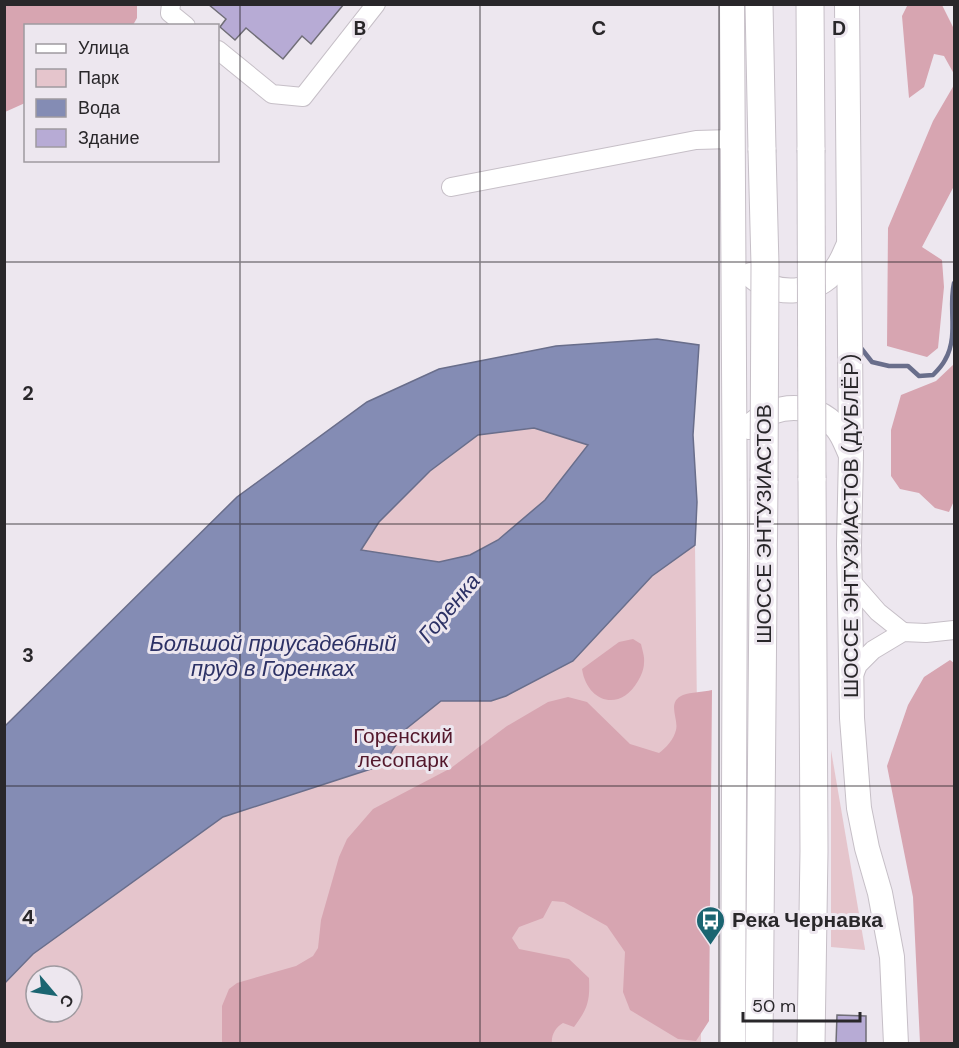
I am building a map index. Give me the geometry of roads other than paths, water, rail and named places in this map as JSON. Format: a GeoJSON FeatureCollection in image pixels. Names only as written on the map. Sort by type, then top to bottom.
{"type":"FeatureCollection","features":[{"type":"Feature","properties":{"kind":"highway","name":"ШОССЕ ЭНТУЗИАСТОВ"},"geometry":{"type":"LineString","coordinates":[[759,4],[765,265],[759,1044]]}},
{"type":"Feature","properties":{"kind":"highway"},"geometry":{"type":"LineString","coordinates":[[810,4],[814,851],[811,1044]]}},
{"type":"Feature","properties":{"kind":"main road"},"geometry":{"type":"LineString","coordinates":[[732,4],[734,1044]]}},
{"type":"Feature","properties":{"kind":"main road","name":"ШОССЕ ЭНТУЗИАСТОВ (ДУБЛЁР)"},"geometry":{"type":"LineString","coordinates":[[847,4],[851,355],[850,684],[859,808],[867,848],[880,893],[892,957],[896,1044]]}},
{"type":"Feature","properties":{"kind":"main road"},"geometry":{"type":"LineString","coordinates":[[733,249],[755,279],[773,288],[792,291],[812,287],[829,277],[841,261],[850,242]]}},
{"type":"Feature","properties":{"kind":"main road"},"geometry":{"type":"LineString","coordinates":[[734,456],[743,436],[756,421],[773,411],[792,407],[812,411],[829,420],[842,435],[851,455]]}},
{"type":"Feature","properties":{"kind":"lane"},"geometry":{"type":"LineString","coordinates":[[171,4],[171,13],[184,24]]}},
{"type":"Feature","properties":{"kind":"lane"},"geometry":{"type":"LineString","coordinates":[[219,51],[272,94],[303,97],[376,4]]}},
{"type":"Feature","properties":{"kind":"lane"},"geometry":{"type":"LineString","coordinates":[[451,188],[696,140],[732,139]]}},
{"type":"Feature","properties":{"kind":"lane"},"geometry":{"type":"LineString","coordinates":[[851,581],[878,612],[903,632]]}},
{"type":"Feature","properties":{"kind":"lane"},"geometry":{"type":"LineString","coordinates":[[850,684],[858,664],[873,650],[903,632],[926,633],[954,630]]}},
{"type":"Feature","properties":{"kind":"water","name":"Большой приусадебный пруд в Горенках"},"geometry":{"type":"Polygon","coordinates":[[[657,339],[699,345],[693,435],[697,502],[695,545],[652,576],[573,661],[506,696],[491,701],[441,701],[406,729],[383,765],[223,817],[33,954],[5,983],[5,726],[237,497],[367,402],[439,369],[556,346],[657,339]],[[534,428],[478,435],[430,471],[379,522],[361,550],[439,562],[470,555],[498,540],[545,500],[588,445],[534,428]]]}},
{"type":"Feature","properties":{"kind":"waterway","name":"Горенка"},"geometry":{"type":"LineString","coordinates":[[861,348],[872,362],[889,366],[908,366],[919,376],[933,375],[949,351],[954,283]]}},
{"type":"Feature","properties":{"kind":"place","name":"Река Чернавка"},"geometry":{"type":"Point","coordinates":[711,946]}},
{"type":"Feature","properties":{"kind":"park label","name":"Горенский лесопарк"},"geometry":{"type":"Point","coordinates":[403,748]}}]}
